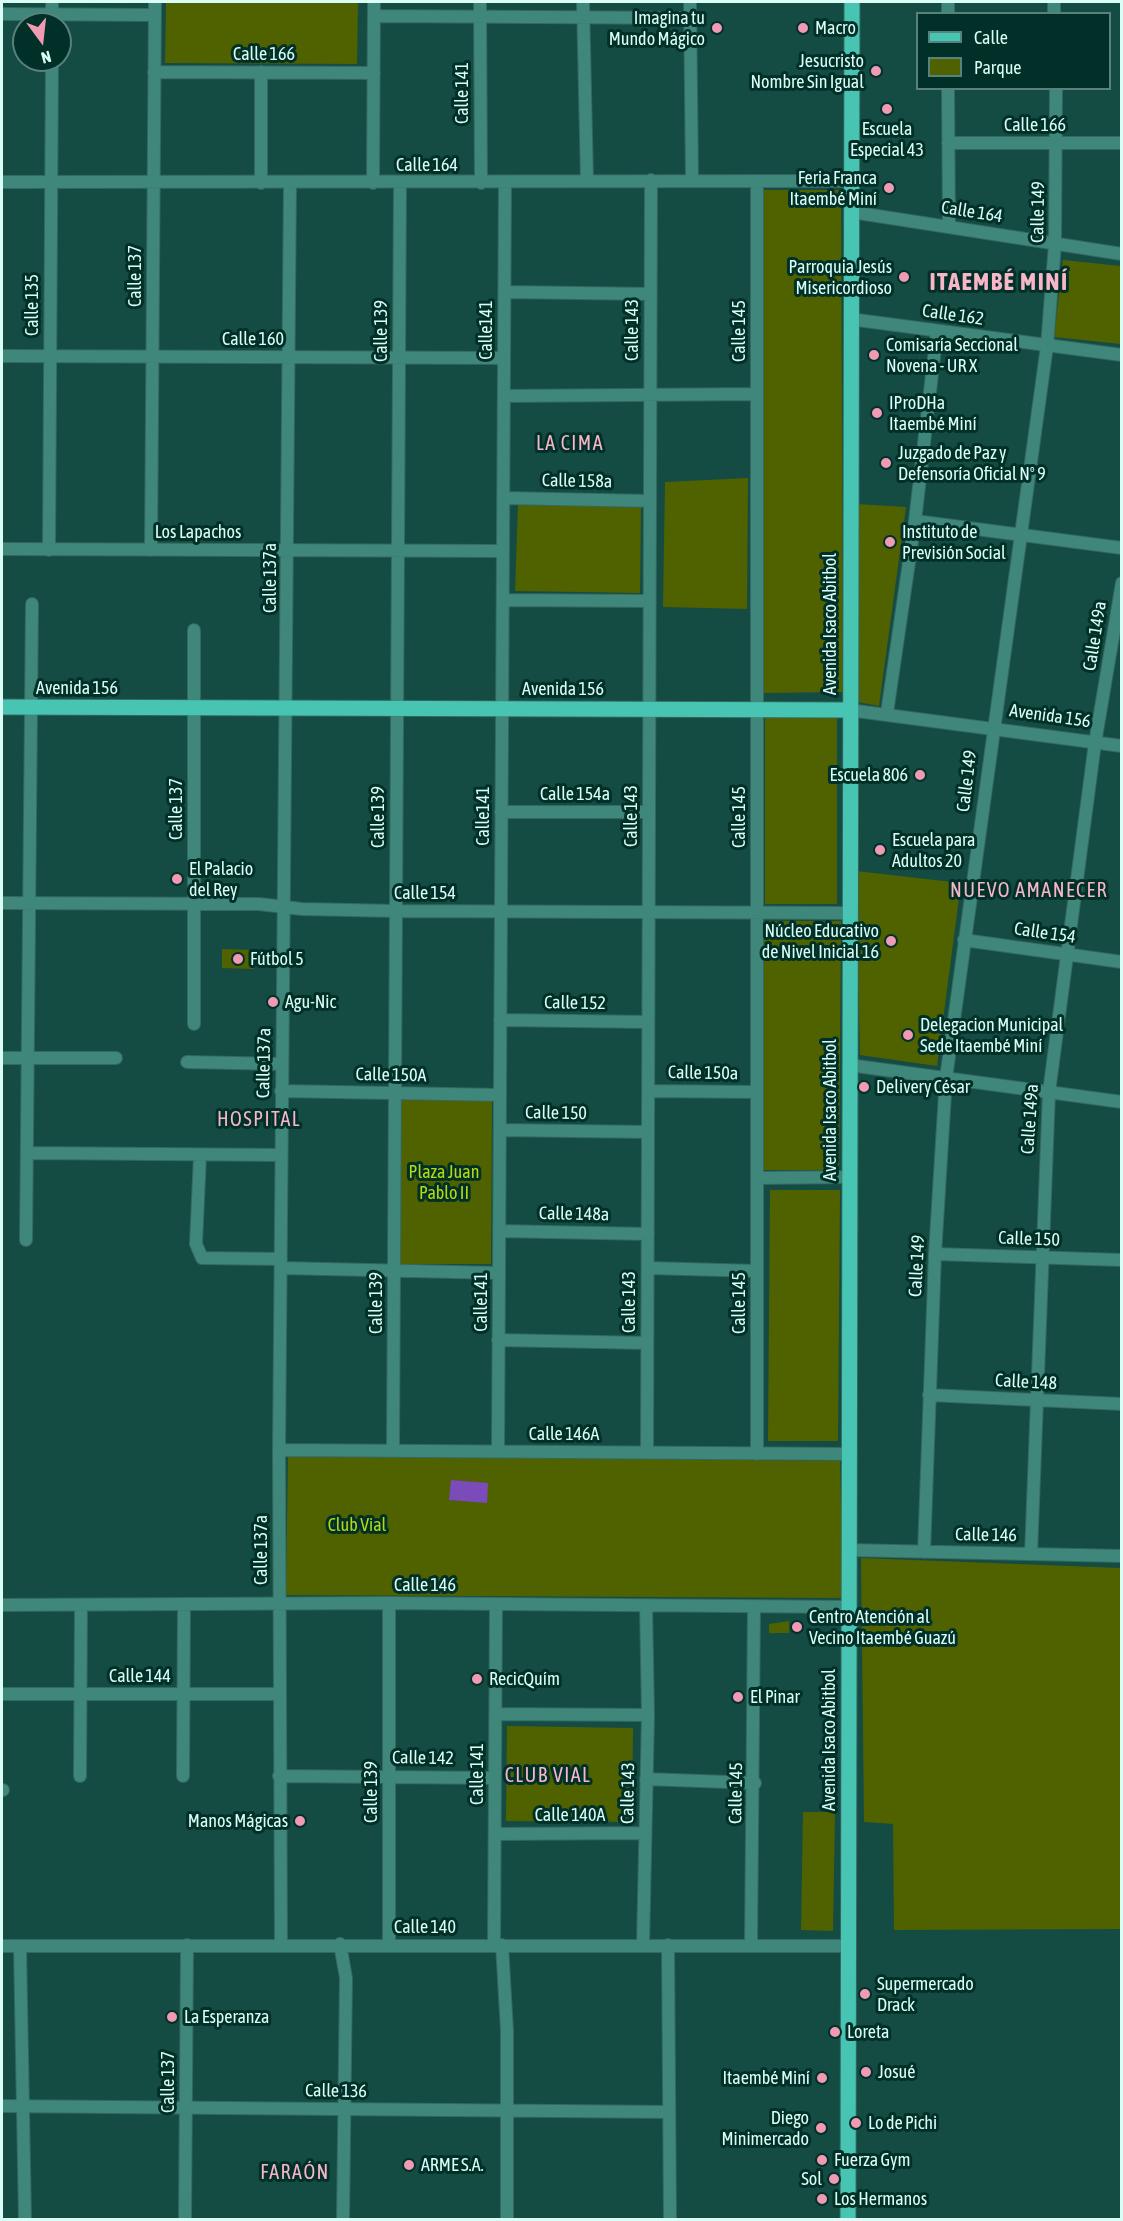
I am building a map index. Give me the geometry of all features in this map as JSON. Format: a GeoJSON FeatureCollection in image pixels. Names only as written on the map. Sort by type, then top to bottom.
{"type":"FeatureCollection","features":[{"type":"Feature","properties":{"kind":"main road","name":"Avenida Isaco Abitbol"},"geometry":{"type":"LineString","coordinates":[[848,2220],[852,2]]}},
{"type":"Feature","properties":{"kind":"main road","name":"Avenida 156"},"geometry":{"type":"LineString","coordinates":[[2,707],[849,710]]}},
{"type":"Feature","properties":{"kind":"street","name":"Calle 137"},"geometry":{"type":"LineString","coordinates":[[151,550],[154,2]]}},
{"type":"Feature","properties":{"kind":"street"},"geometry":{"type":"LineString","coordinates":[[373,183],[374,2]]}},
{"type":"Feature","properties":{"kind":"street","name":"Calle 141"},"geometry":{"type":"LineString","coordinates":[[480,2],[481,183]]}},
{"type":"Feature","properties":{"kind":"street"},"geometry":{"type":"LineString","coordinates":[[583,2],[587,181]]}},
{"type":"Feature","properties":{"kind":"street"},"geometry":{"type":"LineString","coordinates":[[690,2],[692,180]]}},
{"type":"Feature","properties":{"kind":"street"},"geometry":{"type":"LineString","coordinates":[[72,13],[154,15]]}},
{"type":"Feature","properties":{"kind":"street"},"geometry":{"type":"LineString","coordinates":[[374,16],[690,18]]}},
{"type":"Feature","properties":{"kind":"street","name":"Calle 135"},"geometry":{"type":"LineString","coordinates":[[49,550],[52,72]]}},
{"type":"Feature","properties":{"kind":"street","name":"Calle 166"},"geometry":{"type":"LineString","coordinates":[[154,72],[374,73]]}},
{"type":"Feature","properties":{"kind":"street"},"geometry":{"type":"LineString","coordinates":[[261,72],[261,183]]}},
{"type":"Feature","properties":{"kind":"street"},"geometry":{"type":"LineString","coordinates":[[948,90],[949,226]]}},
{"type":"Feature","properties":{"kind":"street","name":"Calle 149"},"geometry":{"type":"LineString","coordinates":[[924,1552],[935,1254],[946,1078],[992,728],[1047,346],[1055,244],[1056,90]]}},
{"type":"Feature","properties":{"kind":"street","name":"Calle 166"},"geometry":{"type":"LineString","coordinates":[[948,143],[1122,143]]}},
{"type":"Feature","properties":{"kind":"street","name":"Calle 143"},"geometry":{"type":"LineString","coordinates":[[647,1452],[651,180]]}},
{"type":"Feature","properties":{"kind":"street","name":"Calle 145"},"geometry":{"type":"LineString","coordinates":[[757,181],[757,1454]]}},
{"type":"Feature","properties":{"kind":"street","name":"Calle 164"},"geometry":{"type":"LineString","coordinates":[[2,182],[852,181]]}},
{"type":"Feature","properties":{"kind":"street","name":"Calle141"},"geometry":{"type":"LineString","coordinates":[[498,1451],[505,182]]}},
{"type":"Feature","properties":{"kind":"street","name":"Calle 137a"},"geometry":{"type":"LineString","coordinates":[[281,1944],[279,1450],[281,1091],[286,907],[290,183]]}},
{"type":"Feature","properties":{"kind":"street","name":"Calle 139"},"geometry":{"type":"LineString","coordinates":[[393,1450],[400,183]]}},
{"type":"Feature","properties":{"kind":"street","name":"Calle 164"},"geometry":{"type":"LineString","coordinates":[[852,212],[1122,254]]}},
{"type":"Feature","properties":{"kind":"street"},"geometry":{"type":"LineString","coordinates":[[505,292],[650,294]]}},
{"type":"Feature","properties":{"kind":"street","name":"Calle 162"},"geometry":{"type":"LineString","coordinates":[[850,319],[1122,355]]}},
{"type":"Feature","properties":{"kind":"street"},"geometry":{"type":"LineString","coordinates":[[887,713],[915,521],[938,331]]}},
{"type":"Feature","properties":{"kind":"street","name":"Calle 160"},"geometry":{"type":"LineString","coordinates":[[2,356],[504,358]]}},
{"type":"Feature","properties":{"kind":"street"},"geometry":{"type":"LineString","coordinates":[[504,396],[757,394]]}},
{"type":"Feature","properties":{"kind":"street","name":"Calle 158a"},"geometry":{"type":"LineString","coordinates":[[503,498],[650,501]]}},
{"type":"Feature","properties":{"kind":"street"},"geometry":{"type":"LineString","coordinates":[[915,521],[1122,548]]}},
{"type":"Feature","properties":{"kind":"street","name":"Los Lapachos"},"geometry":{"type":"LineString","coordinates":[[2,549],[503,551]]}},
{"type":"Feature","properties":{"kind":"street","name":"Calle 149a"},"geometry":{"type":"LineString","coordinates":[[1031,1554],[1049,1092],[1065,954],[1095,743],[1122,584]]}},
{"type":"Feature","properties":{"kind":"street"},"geometry":{"type":"LineString","coordinates":[[503,600],[650,601]]}},
{"type":"Feature","properties":{"kind":"street"},"geometry":{"type":"LineString","coordinates":[[26,1240],[32,604]]}},
{"type":"Feature","properties":{"kind":"street","name":"Calle 137"},"geometry":{"type":"LineString","coordinates":[[194,630],[194,1024]]}},
{"type":"Feature","properties":{"kind":"street","name":"Avenida 156"},"geometry":{"type":"LineString","coordinates":[[849,710],[887,713],[1122,746]]}},
{"type":"Feature","properties":{"kind":"street","name":"Calle 154a"},"geometry":{"type":"LineString","coordinates":[[501,812],[649,812]]}},
{"type":"Feature","properties":{"kind":"street","name":"Calle 154"},"geometry":{"type":"LineString","coordinates":[[2,903],[194,903],[396,911],[849,913]]}},
{"type":"Feature","properties":{"kind":"street","name":"Calle 154"},"geometry":{"type":"LineString","coordinates":[[964,940],[1122,962]]}},
{"type":"Feature","properties":{"kind":"street","name":"Calle 152"},"geometry":{"type":"LineString","coordinates":[[500,1020],[648,1022]]}},
{"type":"Feature","properties":{"kind":"street"},"geometry":{"type":"LineString","coordinates":[[2,1059],[116,1058]]}},
{"type":"Feature","properties":{"kind":"street"},"geometry":{"type":"LineString","coordinates":[[187,1062],[282,1064]]}},
{"type":"Feature","properties":{"kind":"street"},"geometry":{"type":"LineString","coordinates":[[849,1065],[1122,1102]]}},
{"type":"Feature","properties":{"kind":"street","name":"Calle 150A"},"geometry":{"type":"LineString","coordinates":[[281,1091],[500,1095]]}},
{"type":"Feature","properties":{"kind":"street","name":"Calle 150a"},"geometry":{"type":"LineString","coordinates":[[648,1091],[757,1092]]}},
{"type":"Feature","properties":{"kind":"street","name":"Calle 150"},"geometry":{"type":"LineString","coordinates":[[500,1130],[648,1132]]}},
{"type":"Feature","properties":{"kind":"street"},"geometry":{"type":"LineString","coordinates":[[27,1154],[281,1155]]}},
{"type":"Feature","properties":{"kind":"street"},"geometry":{"type":"LineString","coordinates":[[200,1155],[196,1244],[202,1258],[394,1271],[499,1273]]}},
{"type":"Feature","properties":{"kind":"street"},"geometry":{"type":"LineString","coordinates":[[757,1178],[849,1177]]}},
{"type":"Feature","properties":{"kind":"street","name":"Calle 148a"},"geometry":{"type":"LineString","coordinates":[[499,1231],[648,1234]]}},
{"type":"Feature","properties":{"kind":"street","name":"Calle 150"},"geometry":{"type":"LineString","coordinates":[[935,1254],[1122,1260]]}},
{"type":"Feature","properties":{"kind":"street"},"geometry":{"type":"LineString","coordinates":[[648,1268],[757,1271]]}},
{"type":"Feature","properties":{"kind":"street"},"geometry":{"type":"LineString","coordinates":[[498,1340],[647,1343]]}},
{"type":"Feature","properties":{"kind":"street","name":"Calle 148"},"geometry":{"type":"LineString","coordinates":[[930,1395],[1122,1404]]}},
{"type":"Feature","properties":{"kind":"street","name":"Calle 146A"},"geometry":{"type":"LineString","coordinates":[[279,1450],[849,1454]]}},
{"type":"Feature","properties":{"kind":"street","name":"Calle 146"},"geometry":{"type":"LineString","coordinates":[[849,1550],[1122,1556]]}},
{"type":"Feature","properties":{"kind":"street","name":"Calle 139"},"geometry":{"type":"LineString","coordinates":[[388,1944],[389,1603]]}},
{"type":"Feature","properties":{"kind":"street","name":"Calle 146"},"geometry":{"type":"LineString","coordinates":[[2,1605],[389,1603],[849,1607]]}},
{"type":"Feature","properties":{"kind":"street","name":"Calle 141"},"geometry":{"type":"LineString","coordinates":[[496,1604],[495,1834],[498,1945],[508,2111],[507,2220]]}},
{"type":"Feature","properties":{"kind":"street"},"geometry":{"type":"LineString","coordinates":[[80,1776],[81,1605]]}},
{"type":"Feature","properties":{"kind":"street"},"geometry":{"type":"LineString","coordinates":[[183,1776],[184,1605]]}},
{"type":"Feature","properties":{"kind":"street","name":"Calle 143"},"geometry":{"type":"LineString","coordinates":[[644,1945],[648,1715],[646,1605]]}},
{"type":"Feature","properties":{"kind":"street","name":"Calle 145"},"geometry":{"type":"LineString","coordinates":[[751,1946],[754,1606]]}},
{"type":"Feature","properties":{"kind":"street","name":"Calle 144"},"geometry":{"type":"LineString","coordinates":[[2,1694],[279,1694]]}},
{"type":"Feature","properties":{"kind":"street"},"geometry":{"type":"LineString","coordinates":[[496,1714],[648,1715]]}},
{"type":"Feature","properties":{"kind":"street","name":"Calle 142"},"geometry":{"type":"LineString","coordinates":[[279,1776],[495,1778]]}},
{"type":"Feature","properties":{"kind":"street"},"geometry":{"type":"LineString","coordinates":[[646,1779],[754,1783]]}},
{"type":"Feature","properties":{"kind":"street","name":"Calle 140A"},"geometry":{"type":"LineString","coordinates":[[495,1834],[645,1833]]}},
{"type":"Feature","properties":{"kind":"street"},"geometry":{"type":"LineString","coordinates":[[340,1944],[346,1978],[343,2220]]}},
{"type":"Feature","properties":{"kind":"street","name":"Calle 140"},"geometry":{"type":"LineString","coordinates":[[2,1946],[388,1944],[849,1946]]}},
{"type":"Feature","properties":{"kind":"street","name":"Calle 137"},"geometry":{"type":"LineString","coordinates":[[185,2220],[187,1945]]}},
{"type":"Feature","properties":{"kind":"street"},"geometry":{"type":"LineString","coordinates":[[20,1946],[25,2220]]}},
{"type":"Feature","properties":{"kind":"street"},"geometry":{"type":"LineString","coordinates":[[668,1946],[670,2220]]}},
{"type":"Feature","properties":{"kind":"street","name":"Calle 136"},"geometry":{"type":"LineString","coordinates":[[2,2106],[669,2112]]}},
{"type":"Feature","properties":{"kind":"green space"},"geometry":{"type":"Polygon","coordinates":[[[166,2],[358,2],[357,64],[165,63],[166,2]]]}},
{"type":"Feature","properties":{"kind":"green space"},"geometry":{"type":"Polygon","coordinates":[[[763,190],[841,190],[843,692],[764,693],[763,190]]]}},
{"type":"Feature","properties":{"kind":"green space"},"geometry":{"type":"Polygon","coordinates":[[[1063,260],[1121,266],[1121,344],[1054,337],[1063,260]]]}},
{"type":"Feature","properties":{"kind":"green space"},"geometry":{"type":"Polygon","coordinates":[[[748,478],[747,609],[663,607],[665,482],[748,478]]]}},
{"type":"Feature","properties":{"kind":"green space"},"geometry":{"type":"Polygon","coordinates":[[[857,504],[906,507],[879,706],[858,702],[857,504]]]}},
{"type":"Feature","properties":{"kind":"green space"},"geometry":{"type":"Polygon","coordinates":[[[518,505],[641,506],[640,593],[515,591],[518,505]]]}},
{"type":"Feature","properties":{"kind":"green space"},"geometry":{"type":"Polygon","coordinates":[[[765,715],[837,715],[837,904],[765,904],[765,715]]]}},
{"type":"Feature","properties":{"kind":"green space"},"geometry":{"type":"Polygon","coordinates":[[[856,871],[961,883],[937,1066],[860,1055],[856,871]]]}},
{"type":"Feature","properties":{"kind":"green space"},"geometry":{"type":"Polygon","coordinates":[[[763,921],[841,921],[839,1170],[760,1170],[763,921]]]}},
{"type":"Feature","properties":{"kind":"green space","name":"Fútbol 5"},"geometry":{"type":"Polygon","coordinates":[[[222,949],[255,950],[254,969],[222,968],[222,949]]]}},
{"type":"Feature","properties":{"kind":"green space","name":"Plaza Juan Pablo II"},"geometry":{"type":"Polygon","coordinates":[[[397,1100],[492,1100],[491,1264],[396,1264],[397,1100]]]}},
{"type":"Feature","properties":{"kind":"green space"},"geometry":{"type":"Polygon","coordinates":[[[770,1190],[840,1190],[838,1441],[768,1441],[770,1190]]]}},
{"type":"Feature","properties":{"kind":"green space","name":"Club Vial"},"geometry":{"type":"Polygon","coordinates":[[[288,1455],[840,1461],[843,1598],[286,1595],[288,1455]]]}},
{"type":"Feature","properties":{"kind":"green space"},"geometry":{"type":"Polygon","coordinates":[[[861,1558],[1121,1568],[1121,1929],[894,1930],[893,1824],[864,1822],[861,1558]]]}},
{"type":"Feature","properties":{"kind":"green space"},"geometry":{"type":"Polygon","coordinates":[[[789,1621],[789,1633],[769,1633],[769,1624],[789,1621]]]}},
{"type":"Feature","properties":{"kind":"green space"},"geometry":{"type":"Polygon","coordinates":[[[507,1726],[633,1728],[632,1822],[506,1821],[507,1726]]]}},
{"type":"Feature","properties":{"kind":"green space"},"geometry":{"type":"Polygon","coordinates":[[[803,1812],[835,1812],[833,1931],[801,1930],[803,1812]]]}},
{"type":"Feature","properties":{"kind":"shaded area"},"geometry":{"type":"Polygon","coordinates":[[[451,1480],[488,1483],[487,1503],[449,1500],[451,1480]]]}},
{"type":"Feature","properties":{"kind":"place","name":"Imagina tu Mundo Mágico"},"geometry":{"type":"Point","coordinates":[717,28]}},
{"type":"Feature","properties":{"kind":"place","name":"Macro"},"geometry":{"type":"Point","coordinates":[803,28]}},
{"type":"Feature","properties":{"kind":"place","name":"Jesucristo Nombre Sin Igual"},"geometry":{"type":"Point","coordinates":[876,71]}},
{"type":"Feature","properties":{"kind":"place","name":"Escuela Especial 43"},"geometry":{"type":"Point","coordinates":[887,109]}},
{"type":"Feature","properties":{"kind":"place","name":"Feria Franca Itaembé Miní"},"geometry":{"type":"Point","coordinates":[889,188]}},
{"type":"Feature","properties":{"kind":"place","name":"Parroquia Jesús Misericordioso"},"geometry":{"type":"Point","coordinates":[904,277]}},
{"type":"Feature","properties":{"kind":"place","name":"Comisaría Seccional Novena - UR X"},"geometry":{"type":"Point","coordinates":[874,355]}},
{"type":"Feature","properties":{"kind":"place","name":"IProDHa Itaembé Miní"},"geometry":{"type":"Point","coordinates":[877,413]}},
{"type":"Feature","properties":{"kind":"place","name":"Juzgado de Paz y Defensoría Oficial Nº 9"},"geometry":{"type":"Point","coordinates":[886,463]}},
{"type":"Feature","properties":{"kind":"place","name":"Instituto de Previsión Social"},"geometry":{"type":"Point","coordinates":[890,542]}},
{"type":"Feature","properties":{"kind":"place","name":"Escuela 806"},"geometry":{"type":"Point","coordinates":[920,775]}},
{"type":"Feature","properties":{"kind":"place","name":"Escuela para Adultos 20"},"geometry":{"type":"Point","coordinates":[880,850]}},
{"type":"Feature","properties":{"kind":"place","name":"El Palacio del Rey"},"geometry":{"type":"Point","coordinates":[177,879]}},
{"type":"Feature","properties":{"kind":"place","name":"Núcleo Educativo de Nivel Inicial 16"},"geometry":{"type":"Point","coordinates":[891,941]}},
{"type":"Feature","properties":{"kind":"place","name":"Fútbol 5"},"geometry":{"type":"Point","coordinates":[238,959]}},
{"type":"Feature","properties":{"kind":"place","name":"Agu-Nic"},"geometry":{"type":"Point","coordinates":[273,1002]}},
{"type":"Feature","properties":{"kind":"place","name":"Delegacion Municipal Sede Itaembé Miní"},"geometry":{"type":"Point","coordinates":[908,1035]}},
{"type":"Feature","properties":{"kind":"place","name":"Delivery César"},"geometry":{"type":"Point","coordinates":[864,1087]}},
{"type":"Feature","properties":{"kind":"place","name":"Centro Atención al Vecino Itaembé Guazú"},"geometry":{"type":"Point","coordinates":[797,1627]}},
{"type":"Feature","properties":{"kind":"place","name":"RecicQuím"},"geometry":{"type":"Point","coordinates":[477,1679]}},
{"type":"Feature","properties":{"kind":"place","name":"El Pinar"},"geometry":{"type":"Point","coordinates":[738,1697]}},
{"type":"Feature","properties":{"kind":"place","name":"Manos Mágicas"},"geometry":{"type":"Point","coordinates":[300,1821]}},
{"type":"Feature","properties":{"kind":"place","name":"Supermercado Drack"},"geometry":{"type":"Point","coordinates":[865,1994]}},
{"type":"Feature","properties":{"kind":"place","name":"La Esperanza"},"geometry":{"type":"Point","coordinates":[172,2017]}},
{"type":"Feature","properties":{"kind":"place","name":"Loreta"},"geometry":{"type":"Point","coordinates":[835,2032]}},
{"type":"Feature","properties":{"kind":"place","name":"Josué"},"geometry":{"type":"Point","coordinates":[866,2072]}},
{"type":"Feature","properties":{"kind":"place","name":"Itaembé Miní"},"geometry":{"type":"Point","coordinates":[822,2078]}},
{"type":"Feature","properties":{"kind":"place","name":"Lo de Pichi"},"geometry":{"type":"Point","coordinates":[856,2123]}},
{"type":"Feature","properties":{"kind":"place","name":"Diego Minimercado"},"geometry":{"type":"Point","coordinates":[821,2128]}},
{"type":"Feature","properties":{"kind":"place","name":"Fuerza Gym"},"geometry":{"type":"Point","coordinates":[822,2160]}},
{"type":"Feature","properties":{"kind":"place","name":"ARME S.A."},"geometry":{"type":"Point","coordinates":[409,2165]}},
{"type":"Feature","properties":{"kind":"place","name":"Sol"},"geometry":{"type":"Point","coordinates":[834,2179]}},
{"type":"Feature","properties":{"kind":"place","name":"Los Hermanos"},"geometry":{"type":"Point","coordinates":[822,2199]}},
{"type":"Feature","properties":{"kind":"district","name":"ITAEMBÉ MINÍ"},"geometry":{"type":"Point","coordinates":[999,282]}},
{"type":"Feature","properties":{"kind":"district","name":"LA CIMA"},"geometry":{"type":"Point","coordinates":[570,444]}},
{"type":"Feature","properties":{"kind":"district","name":"NUEVO AMANECER"},"geometry":{"type":"Point","coordinates":[1029,891]}},
{"type":"Feature","properties":{"kind":"district","name":"HOSPITAL"},"geometry":{"type":"Point","coordinates":[259,1120]}},
{"type":"Feature","properties":{"kind":"district","name":"CLUB VIAL"},"geometry":{"type":"Point","coordinates":[548,1776]}},
{"type":"Feature","properties":{"kind":"district","name":"FARAÓN"},"geometry":{"type":"Point","coordinates":[295,2173]}}]}
